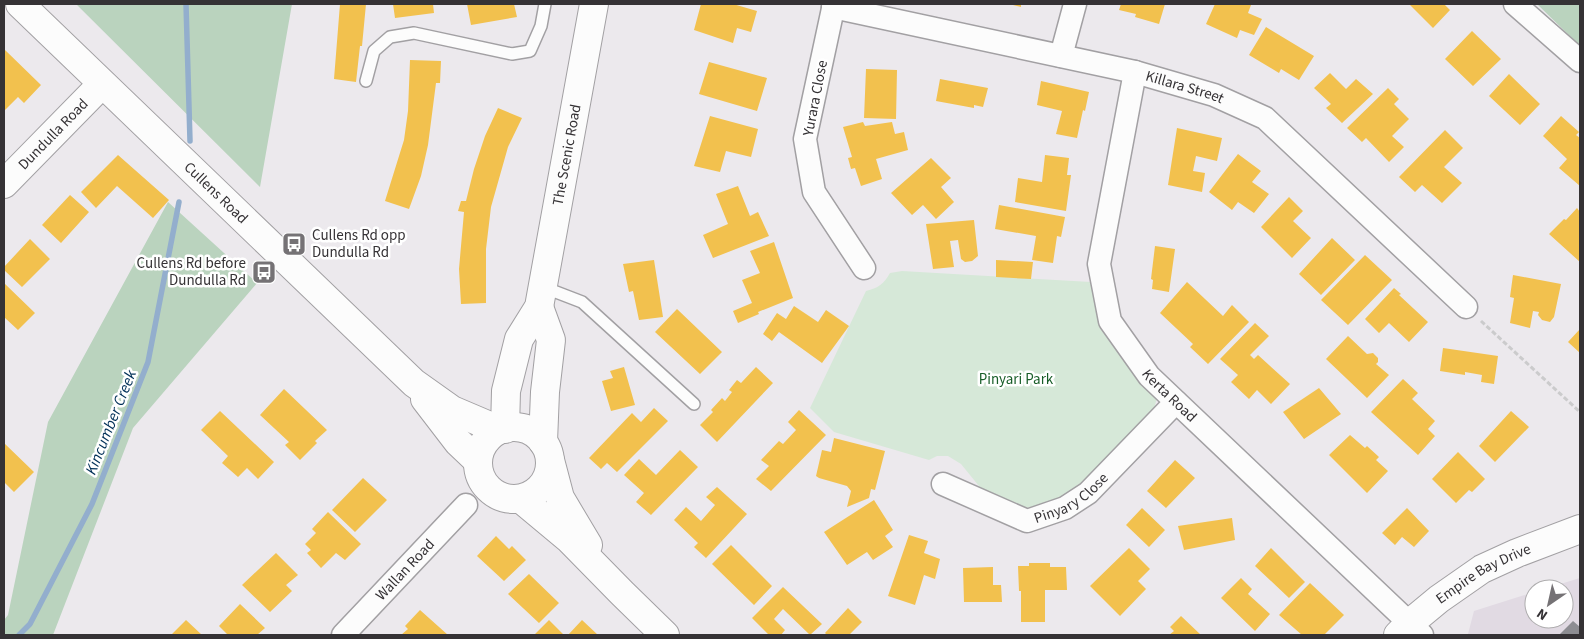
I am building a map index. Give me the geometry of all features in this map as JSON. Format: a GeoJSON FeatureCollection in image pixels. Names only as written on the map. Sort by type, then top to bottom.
{"type":"FeatureCollection","features":[{"type":"Feature","properties":{"kind":"main road","name":"Cullens Road"},"geometry":{"type":"LineString","coordinates":[[20,4],[414,383],[452,410],[502,430]]}},
{"type":"Feature","properties":{"kind":"main road","name":"The Scenic Road"},"geometry":{"type":"LineString","coordinates":[[502,430],[506,391],[519,339],[541,297],[594,4]]}},
{"type":"Feature","properties":{"kind":"main road","name":"Dundulla Road"},"geometry":{"type":"LineString","coordinates":[[4,184],[102,84]]}},
{"type":"Feature","properties":{"kind":"main road"},"geometry":{"type":"LineString","coordinates":[[541,297],[551,340],[545,392],[547,451],[549,470],[546,481],[531,495],[521,499],[510,499],[490,490],[483,482],[479,472],[478,461],[480,452],[484,443],[491,436],[502,430],[515,428],[526,429],[536,434],[547,451],[560,498],[582,536],[622,593]]}},
{"type":"Feature","properties":{"kind":"main road","name":"Cullens Road"},"geometry":{"type":"LineString","coordinates":[[414,383],[458,442],[478,461]]}},
{"type":"Feature","properties":{"kind":"main road"},"geometry":{"type":"LineString","coordinates":[[521,499],[569,538],[666,635]]}},
{"type":"Feature","properties":{"kind":"main road","name":"Empire Bay Drive"},"geometry":{"type":"LineString","coordinates":[[1410,631],[1439,599],[1482,569],[1517,552],[1580,529]]}},
{"type":"Feature","properties":{"kind":"street"},"geometry":{"type":"LineString","coordinates":[[1061,56],[1075,4]]}},
{"type":"Feature","properties":{"kind":"street"},"geometry":{"type":"LineString","coordinates":[[1515,4],[1580,61]]}},
{"type":"Feature","properties":{"kind":"street","name":"Killara Street"},"geometry":{"type":"LineString","coordinates":[[834,6],[1135,72],[1214,95],[1265,118],[1466,307]]}},
{"type":"Feature","properties":{"kind":"street","name":"Yurara Close"},"geometry":{"type":"LineString","coordinates":[[834,6],[805,138],[814,192],[864,268]]}},
{"type":"Feature","properties":{"kind":"street","name":"Kerta Road"},"geometry":{"type":"LineString","coordinates":[[1135,72],[1099,264],[1110,321],[1149,376],[1410,631]]}},
{"type":"Feature","properties":{"kind":"street","name":"Pinyary Close"},"geometry":{"type":"LineString","coordinates":[[943,484],[1027,522],[1065,508],[1088,493],[1176,402]]}},
{"type":"Feature","properties":{"kind":"street","name":"Wallan Road"},"geometry":{"type":"LineString","coordinates":[[344,635],[466,505]]}},
{"type":"Feature","properties":{"kind":"lane"},"geometry":{"type":"LineString","coordinates":[[366,82],[374,51],[390,37],[414,33],[512,54],[530,51],[541,26],[545,4]]}},
{"type":"Feature","properties":{"kind":"lane"},"geometry":{"type":"LineString","coordinates":[[541,297],[582,302],[694,404]]}},
{"type":"Feature","properties":{"kind":"path"},"geometry":{"type":"LineString","coordinates":[[1466,307],[1580,412]]}},
{"type":"Feature","properties":{"kind":"shaded area"},"geometry":{"type":"Polygon","coordinates":[[[1580,578],[1580,635],[1468,634],[1474,611],[1524,595],[1524,629],[1574,629],[1574,580],[1580,578]]]}},
{"type":"Feature","properties":{"kind":"green space"},"geometry":{"type":"Polygon","coordinates":[[[76,4],[292,4],[260,187],[76,4]]]}},
{"type":"Feature","properties":{"kind":"green space"},"geometry":{"type":"Polygon","coordinates":[[[1537,4],[1580,4],[1580,46],[1537,4]]]}},
{"type":"Feature","properties":{"kind":"green space"},"geometry":{"type":"Polygon","coordinates":[[[168,202],[257,283],[133,428],[53,635],[4,635],[4,620],[8,615],[48,422],[168,202]]]}},
{"type":"Feature","properties":{"kind":"green space","name":"Pinyari Park"},"geometry":{"type":"Polygon","coordinates":[[[902,271],[1091,282],[1104,331],[1126,364],[1148,385],[1157,398],[1154,409],[1072,494],[1048,506],[1022,508],[983,491],[961,464],[948,456],[937,456],[929,460],[834,432],[810,408],[866,291],[880,285],[890,273],[902,271]]]}},
{"type":"Feature","properties":{"kind":"building: Homes"},"geometry":{"type":"Polygon","coordinates":[[[340,4],[366,4],[356,82],[334,79],[340,4]]]}},
{"type":"Feature","properties":{"kind":"building: Homes"},"geometry":{"type":"Polygon","coordinates":[[[393,4],[433,4],[434,13],[395,18],[393,4]]]}},
{"type":"Feature","properties":{"kind":"building: Homes"},"geometry":{"type":"Polygon","coordinates":[[[467,4],[514,4],[517,17],[471,25],[467,4]]]}},
{"type":"Feature","properties":{"kind":"building: Homes"},"geometry":{"type":"Polygon","coordinates":[[[701,4],[733,4],[757,11],[751,32],[737,28],[733,43],[694,30],[701,4]]]}},
{"type":"Feature","properties":{"kind":"building: Homes"},"geometry":{"type":"Polygon","coordinates":[[[1009,4],[1021,4],[1021,7],[1009,4]]]}},
{"type":"Feature","properties":{"kind":"building: Homes"},"geometry":{"type":"Polygon","coordinates":[[[1121,4],[1165,4],[1159,24],[1135,17],[1136,14],[1119,10],[1121,4]]]}},
{"type":"Feature","properties":{"kind":"building: Homes"},"geometry":{"type":"Polygon","coordinates":[[[1215,4],[1251,5],[1248,13],[1262,19],[1254,35],[1240,30],[1237,38],[1206,24],[1215,4]]]}},
{"type":"Feature","properties":{"kind":"building: Homes"},"geometry":{"type":"Polygon","coordinates":[[[1409,4],[1444,4],[1450,10],[1433,28],[1409,4]]]}},
{"type":"Feature","properties":{"kind":"building: Homes"},"geometry":{"type":"Polygon","coordinates":[[[1266,27],[1314,56],[1299,80],[1281,69],[1279,73],[1249,55],[1266,27]]]}},
{"type":"Feature","properties":{"kind":"building: Homes"},"geometry":{"type":"Polygon","coordinates":[[[1472,31],[1501,59],[1473,86],[1445,59],[1472,31]]]}},
{"type":"Feature","properties":{"kind":"building: Homes"},"geometry":{"type":"Polygon","coordinates":[[[4,49],[41,85],[24,103],[18,97],[4,111],[4,49]]]}},
{"type":"Feature","properties":{"kind":"building: Homes"},"geometry":{"type":"Polygon","coordinates":[[[410,60],[441,61],[440,83],[436,83],[428,145],[421,176],[409,209],[385,201],[404,140],[408,111],[410,60]]]}},
{"type":"Feature","properties":{"kind":"building: Homes"},"geometry":{"type":"Polygon","coordinates":[[[709,62],[767,78],[757,111],[699,94],[709,62]]]}},
{"type":"Feature","properties":{"kind":"building: Homes"},"geometry":{"type":"Polygon","coordinates":[[[866,69],[897,70],[896,119],[864,118],[866,69]]]}},
{"type":"Feature","properties":{"kind":"building: Homes"},"geometry":{"type":"Polygon","coordinates":[[[1330,73],[1346,89],[1356,79],[1373,94],[1342,123],[1326,108],[1331,104],[1314,88],[1330,73]]]}},
{"type":"Feature","properties":{"kind":"building: Homes"},"geometry":{"type":"Polygon","coordinates":[[[1509,74],[1540,104],[1520,125],[1489,96],[1509,74]]]}},
{"type":"Feature","properties":{"kind":"building: Homes"},"geometry":{"type":"Polygon","coordinates":[[[940,79],[988,88],[983,107],[974,105],[974,108],[936,101],[940,79]]]}},
{"type":"Feature","properties":{"kind":"building: Homes"},"geometry":{"type":"Polygon","coordinates":[[[1041,81],[1089,92],[1077,138],[1056,134],[1062,111],[1037,105],[1041,81]]]}},
{"type":"Feature","properties":{"kind":"building: Homes"},"geometry":{"type":"Polygon","coordinates":[[[1388,88],[1399,99],[1394,104],[1409,119],[1392,136],[1404,147],[1389,162],[1366,138],[1362,142],[1347,128],[1388,88]]]}},
{"type":"Feature","properties":{"kind":"building: Homes"},"geometry":{"type":"Polygon","coordinates":[[[498,108],[522,118],[508,147],[491,207],[486,249],[486,303],[461,304],[459,269],[464,212],[458,211],[461,201],[466,201],[485,136],[498,108]]]}},
{"type":"Feature","properties":{"kind":"building: Homes"},"geometry":{"type":"Polygon","coordinates":[[[710,116],[758,129],[751,157],[726,151],[720,172],[694,166],[710,116]]]}},
{"type":"Feature","properties":{"kind":"building: Homes"},"geometry":{"type":"Polygon","coordinates":[[[1561,116],[1579,132],[1576,135],[1580,138],[1580,186],[1559,168],[1567,159],[1543,136],[1561,116]]]}},
{"type":"Feature","properties":{"kind":"building: Homes"},"geometry":{"type":"Polygon","coordinates":[[[863,122],[865,126],[892,122],[895,134],[904,132],[908,150],[876,159],[882,179],[861,186],[855,168],[851,169],[848,158],[852,157],[843,127],[863,122]]]}},
{"type":"Feature","properties":{"kind":"building: Homes"},"geometry":{"type":"Polygon","coordinates":[[[1177,128],[1222,138],[1217,161],[1196,156],[1193,171],[1205,173],[1202,192],[1168,185],[1177,128]]]}},
{"type":"Feature","properties":{"kind":"building: Homes"},"geometry":{"type":"Polygon","coordinates":[[[1445,130],[1463,148],[1444,167],[1462,183],[1442,203],[1422,185],[1415,192],[1399,177],[1445,130]]]}},
{"type":"Feature","properties":{"kind":"building: Homes"},"geometry":{"type":"Polygon","coordinates":[[[1238,154],[1261,171],[1252,182],[1269,194],[1254,213],[1238,202],[1232,210],[1209,192],[1238,154]]]}},
{"type":"Feature","properties":{"kind":"building: Homes"},"geometry":{"type":"Polygon","coordinates":[[[118,155],[169,200],[153,218],[117,186],[96,208],[81,192],[118,155]]]}},
{"type":"Feature","properties":{"kind":"building: Homes"},"geometry":{"type":"Polygon","coordinates":[[[1045,155],[1069,158],[1067,175],[1071,175],[1066,211],[1015,202],[1018,178],[1042,182],[1045,155]]]}},
{"type":"Feature","properties":{"kind":"building: Homes"},"geometry":{"type":"Polygon","coordinates":[[[931,158],[951,178],[941,187],[954,202],[936,219],[923,205],[912,215],[891,193],[931,158]]]}},
{"type":"Feature","properties":{"kind":"building: Homes"},"geometry":{"type":"Polygon","coordinates":[[[738,186],[750,216],[758,212],[769,236],[713,258],[703,235],[728,224],[716,194],[738,186]]]}},
{"type":"Feature","properties":{"kind":"building: Homes"},"geometry":{"type":"Polygon","coordinates":[[[70,195],[89,212],[61,243],[42,225],[70,195]]]}},
{"type":"Feature","properties":{"kind":"building: Homes"},"geometry":{"type":"Polygon","coordinates":[[[1289,197],[1303,211],[1293,221],[1311,238],[1292,258],[1261,227],[1289,197]]]}},
{"type":"Feature","properties":{"kind":"building: Homes"},"geometry":{"type":"Polygon","coordinates":[[[999,205],[1065,217],[1061,237],[1057,236],[1053,263],[1032,260],[1036,236],[995,229],[999,205]]]}},
{"type":"Feature","properties":{"kind":"building: Homes"},"geometry":{"type":"Polygon","coordinates":[[[1577,208],[1580,212],[1580,262],[1549,234],[1577,208]]]}},
{"type":"Feature","properties":{"kind":"building: Homes"},"geometry":{"type":"Polygon","coordinates":[[[974,220],[978,256],[972,261],[965,262],[961,259],[958,240],[950,241],[954,267],[933,269],[926,224],[974,220]]]}},
{"type":"Feature","properties":{"kind":"building: Homes"},"geometry":{"type":"Polygon","coordinates":[[[1332,238],[1355,260],[1321,295],[1299,274],[1332,238]]]}},
{"type":"Feature","properties":{"kind":"building: Homes"},"geometry":{"type":"Polygon","coordinates":[[[30,239],[50,259],[22,287],[4,270],[4,267],[30,239]]]}},
{"type":"Feature","properties":{"kind":"building: Homes"},"geometry":{"type":"Polygon","coordinates":[[[774,242],[793,298],[758,312],[759,314],[738,323],[733,311],[752,303],[742,280],[760,273],[750,251],[774,242]]]}},
{"type":"Feature","properties":{"kind":"building: Homes"},"geometry":{"type":"Polygon","coordinates":[[[1155,246],[1175,249],[1169,292],[1152,289],[1153,280],[1151,279],[1155,246]]]}},
{"type":"Feature","properties":{"kind":"building: Homes"},"geometry":{"type":"Polygon","coordinates":[[[1365,255],[1392,280],[1348,325],[1321,300],[1365,255]]]}},
{"type":"Feature","properties":{"kind":"building: Homes"},"geometry":{"type":"Polygon","coordinates":[[[654,260],[663,317],[639,320],[633,291],[629,292],[623,264],[654,260]]]}},
{"type":"Feature","properties":{"kind":"building: Homes"},"geometry":{"type":"Polygon","coordinates":[[[996,260],[1033,262],[1031,279],[996,277],[996,260]]]}},
{"type":"Feature","properties":{"kind":"building: Homes"},"geometry":{"type":"Polygon","coordinates":[[[1513,275],[1561,284],[1554,317],[1550,322],[1542,320],[1538,315],[1539,312],[1533,311],[1530,328],[1510,323],[1514,298],[1510,297],[1513,275]]]}},
{"type":"Feature","properties":{"kind":"building: Homes"},"geometry":{"type":"Polygon","coordinates":[[[1187,282],[1223,316],[1232,305],[1249,322],[1208,364],[1190,347],[1193,344],[1160,313],[1187,282]]]}},
{"type":"Feature","properties":{"kind":"building: Homes"},"geometry":{"type":"Polygon","coordinates":[[[4,283],[35,313],[18,330],[4,317],[4,283]]]}},
{"type":"Feature","properties":{"kind":"building: Homes"},"geometry":{"type":"Polygon","coordinates":[[[1394,288],[1428,322],[1409,342],[1389,323],[1379,333],[1365,319],[1394,288]]]}},
{"type":"Feature","properties":{"kind":"building: Homes"},"geometry":{"type":"Polygon","coordinates":[[[794,306],[818,322],[826,310],[849,326],[822,363],[779,332],[772,341],[763,334],[777,313],[786,319],[794,306]]]}},
{"type":"Feature","properties":{"kind":"building: Homes"},"geometry":{"type":"Polygon","coordinates":[[[677,309],[722,352],[700,374],[655,332],[677,309]]]}},
{"type":"Feature","properties":{"kind":"building: Homes"},"geometry":{"type":"Polygon","coordinates":[[[1255,323],[1269,336],[1250,355],[1254,359],[1258,355],[1290,384],[1271,404],[1257,390],[1249,399],[1231,382],[1238,375],[1220,359],[1255,323]]]}},
{"type":"Feature","properties":{"kind":"building: Homes"},"geometry":{"type":"Polygon","coordinates":[[[1580,329],[1580,353],[1568,342],[1580,329]]]}},
{"type":"Feature","properties":{"kind":"building: Homes"},"geometry":{"type":"Polygon","coordinates":[[[1348,336],[1367,354],[1373,353],[1378,358],[1376,364],[1389,375],[1367,398],[1326,359],[1348,336]]]}},
{"type":"Feature","properties":{"kind":"building: Homes"},"geometry":{"type":"Polygon","coordinates":[[[1443,348],[1498,356],[1494,384],[1481,382],[1482,375],[1465,372],[1465,375],[1440,371],[1443,348]]]}},
{"type":"Feature","properties":{"kind":"building: Homes"},"geometry":{"type":"Polygon","coordinates":[[[624,367],[635,405],[611,411],[602,381],[613,378],[610,371],[624,367]]]}},
{"type":"Feature","properties":{"kind":"building: Homes"},"geometry":{"type":"Polygon","coordinates":[[[756,367],[773,383],[717,442],[700,425],[713,412],[711,410],[722,398],[725,401],[732,392],[729,390],[737,380],[741,383],[756,367]]]}},
{"type":"Feature","properties":{"kind":"building: Homes"},"geometry":{"type":"Polygon","coordinates":[[[1403,379],[1418,393],[1412,399],[1435,421],[1428,429],[1435,436],[1418,455],[1371,412],[1403,379]]]}},
{"type":"Feature","properties":{"kind":"building: Homes"},"geometry":{"type":"Polygon","coordinates":[[[1319,388],[1341,414],[1304,439],[1283,412],[1319,388]]]}},
{"type":"Feature","properties":{"kind":"building: Homes"},"geometry":{"type":"Polygon","coordinates":[[[284,389],[327,430],[315,441],[317,443],[300,460],[285,445],[289,442],[260,415],[284,389]]]}},
{"type":"Feature","properties":{"kind":"building: Homes"},"geometry":{"type":"Polygon","coordinates":[[[654,408],[668,421],[617,472],[607,463],[601,469],[589,458],[632,413],[641,422],[654,408]]]}},
{"type":"Feature","properties":{"kind":"building: Homes"},"geometry":{"type":"Polygon","coordinates":[[[799,410],[826,435],[771,491],[756,479],[769,466],[761,460],[779,441],[783,444],[796,430],[788,422],[799,410]]]}},
{"type":"Feature","properties":{"kind":"building: Homes"},"geometry":{"type":"Polygon","coordinates":[[[220,411],[274,462],[258,479],[247,468],[238,477],[222,463],[228,456],[201,430],[220,411]]]}},
{"type":"Feature","properties":{"kind":"building: Homes"},"geometry":{"type":"Polygon","coordinates":[[[1511,411],[1529,427],[1495,462],[1479,446],[1511,411]]]}},
{"type":"Feature","properties":{"kind":"building: Homes"},"geometry":{"type":"Polygon","coordinates":[[[1350,435],[1365,448],[1367,446],[1379,457],[1376,460],[1388,471],[1367,493],[1329,455],[1350,435]]]}},
{"type":"Feature","properties":{"kind":"building: Homes"},"geometry":{"type":"Polygon","coordinates":[[[834,438],[885,451],[875,490],[871,489],[869,498],[847,507],[851,491],[847,486],[816,476],[822,450],[831,452],[834,438]]]}},
{"type":"Feature","properties":{"kind":"building: Homes"},"geometry":{"type":"Polygon","coordinates":[[[4,443],[34,472],[14,492],[4,482],[4,443]]]}},
{"type":"Feature","properties":{"kind":"building: Homes"},"geometry":{"type":"Polygon","coordinates":[[[680,450],[698,467],[651,515],[636,502],[644,493],[624,475],[639,459],[656,475],[680,450]]]}},
{"type":"Feature","properties":{"kind":"building: Homes"},"geometry":{"type":"Polygon","coordinates":[[[1458,452],[1485,479],[1472,492],[1469,490],[1456,503],[1432,479],[1458,452]]]}},
{"type":"Feature","properties":{"kind":"building: Homes"},"geometry":{"type":"Polygon","coordinates":[[[1175,460],[1195,478],[1166,508],[1147,491],[1175,460]]]}},
{"type":"Feature","properties":{"kind":"building: Homes"},"geometry":{"type":"Polygon","coordinates":[[[363,478],[387,500],[355,532],[332,510],[363,478]]]}},
{"type":"Feature","properties":{"kind":"building: Homes"},"geometry":{"type":"Polygon","coordinates":[[[717,487],[747,514],[706,558],[694,547],[698,543],[674,520],[686,507],[701,521],[715,505],[706,497],[717,487]]]}},
{"type":"Feature","properties":{"kind":"building: Homes"},"geometry":{"type":"Polygon","coordinates":[[[874,500],[893,530],[885,536],[893,547],[873,560],[867,552],[847,565],[824,532],[874,500]]]}},
{"type":"Feature","properties":{"kind":"building: Homes"},"geometry":{"type":"Polygon","coordinates":[[[1142,508],[1165,530],[1149,547],[1126,525],[1142,508]]]}},
{"type":"Feature","properties":{"kind":"building: Homes"},"geometry":{"type":"Polygon","coordinates":[[[1407,508],[1429,531],[1414,547],[1402,537],[1395,545],[1382,533],[1407,508]]]}},
{"type":"Feature","properties":{"kind":"building: Homes"},"geometry":{"type":"Polygon","coordinates":[[[328,512],[361,544],[345,560],[336,553],[321,568],[307,553],[311,550],[305,544],[316,533],[312,529],[328,512]]]}},
{"type":"Feature","properties":{"kind":"building: Homes"},"geometry":{"type":"Polygon","coordinates":[[[1232,518],[1235,540],[1184,550],[1178,526],[1232,518]]]}},
{"type":"Feature","properties":{"kind":"building: Homes"},"geometry":{"type":"Polygon","coordinates":[[[909,535],[928,541],[924,553],[940,559],[935,579],[924,575],[915,605],[888,596],[909,535]]]}},
{"type":"Feature","properties":{"kind":"building: Homes"},"geometry":{"type":"Polygon","coordinates":[[[496,536],[509,549],[512,546],[526,560],[504,581],[477,556],[496,536]]]}},
{"type":"Feature","properties":{"kind":"building: Homes"},"geometry":{"type":"Polygon","coordinates":[[[731,545],[772,586],[754,605],[712,564],[731,545]]]}},
{"type":"Feature","properties":{"kind":"building: Homes"},"geometry":{"type":"Polygon","coordinates":[[[1129,548],[1150,569],[1138,581],[1146,589],[1120,616],[1090,586],[1129,548]]]}},
{"type":"Feature","properties":{"kind":"building: Homes"},"geometry":{"type":"Polygon","coordinates":[[[1271,548],[1305,582],[1289,598],[1255,566],[1271,548]]]}},
{"type":"Feature","properties":{"kind":"building: Homes"},"geometry":{"type":"Polygon","coordinates":[[[276,553],[298,575],[286,585],[292,591],[270,612],[242,585],[276,553]]]}},
{"type":"Feature","properties":{"kind":"building: Homes"},"geometry":{"type":"Polygon","coordinates":[[[1029,563],[1050,563],[1050,567],[1066,567],[1067,590],[1045,590],[1045,622],[1021,622],[1021,591],[1019,591],[1018,566],[1029,566],[1029,563]]]}},
{"type":"Feature","properties":{"kind":"building: Homes"},"geometry":{"type":"Polygon","coordinates":[[[993,567],[993,585],[1001,585],[1002,602],[964,602],[963,568],[993,567]]]}},
{"type":"Feature","properties":{"kind":"building: Homes"},"geometry":{"type":"Polygon","coordinates":[[[529,574],[559,603],[539,623],[508,594],[529,574]]]}},
{"type":"Feature","properties":{"kind":"building: Homes"},"geometry":{"type":"Polygon","coordinates":[[[1241,578],[1252,589],[1248,594],[1270,614],[1255,631],[1221,598],[1241,578]]]}},
{"type":"Feature","properties":{"kind":"building: Homes"},"geometry":{"type":"Polygon","coordinates":[[[1310,583],[1344,615],[1324,635],[1302,635],[1279,615],[1310,583]]]}},
{"type":"Feature","properties":{"kind":"building: Homes"},"geometry":{"type":"Polygon","coordinates":[[[783,587],[822,624],[810,635],[783,609],[774,619],[785,630],[781,635],[769,635],[752,618],[783,587]]]}},
{"type":"Feature","properties":{"kind":"building: Homes"},"geometry":{"type":"Polygon","coordinates":[[[240,604],[265,628],[257,635],[228,635],[219,626],[240,604]]]}},
{"type":"Feature","properties":{"kind":"building: Homes"},"geometry":{"type":"Polygon","coordinates":[[[848,608],[862,622],[849,635],[827,635],[825,633],[848,608]]]}},
{"type":"Feature","properties":{"kind":"building: Homes"},"geometry":{"type":"Polygon","coordinates":[[[420,610],[448,635],[401,635],[408,629],[405,626],[420,610]]]}},
{"type":"Feature","properties":{"kind":"building: Homes"},"geometry":{"type":"Polygon","coordinates":[[[1181,616],[1201,635],[1169,635],[1174,631],[1170,627],[1181,616]]]}},
{"type":"Feature","properties":{"kind":"building: Homes"},"geometry":{"type":"Polygon","coordinates":[[[186,620],[202,635],[171,635],[186,620]]]}},
{"type":"Feature","properties":{"kind":"building: Homes"},"geometry":{"type":"Polygon","coordinates":[[[549,620],[564,635],[534,635],[549,620]]]}},
{"type":"Feature","properties":{"kind":"building: Homes"},"geometry":{"type":"Polygon","coordinates":[[[582,620],[598,635],[568,635],[582,620]]]}},
{"type":"Feature","properties":{"kind":"building: Industry"},"geometry":{"type":"Polygon","coordinates":[[[1574,622],[1580,627],[1580,635],[1559,635],[1565,629],[1574,629],[1574,622]]]}},
{"type":"Feature","properties":{"kind":"waterway","name":"Kincumber Creek"},"geometry":{"type":"LineString","coordinates":[[186,4],[190,141]]}},
{"type":"Feature","properties":{"kind":"waterway","name":"Kincumber Creek"},"geometry":{"type":"LineString","coordinates":[[19,635],[30,624],[92,504],[148,362],[179,202]]}},
{"type":"Feature","properties":{"kind":"place","name":"Cullens Rd opp Dundulla Rd"},"geometry":{"type":"Point","coordinates":[294,244]}},
{"type":"Feature","properties":{"kind":"place","name":"Cullens Rd before Dundulla Rd"},"geometry":{"type":"Point","coordinates":[264,272]}}]}
